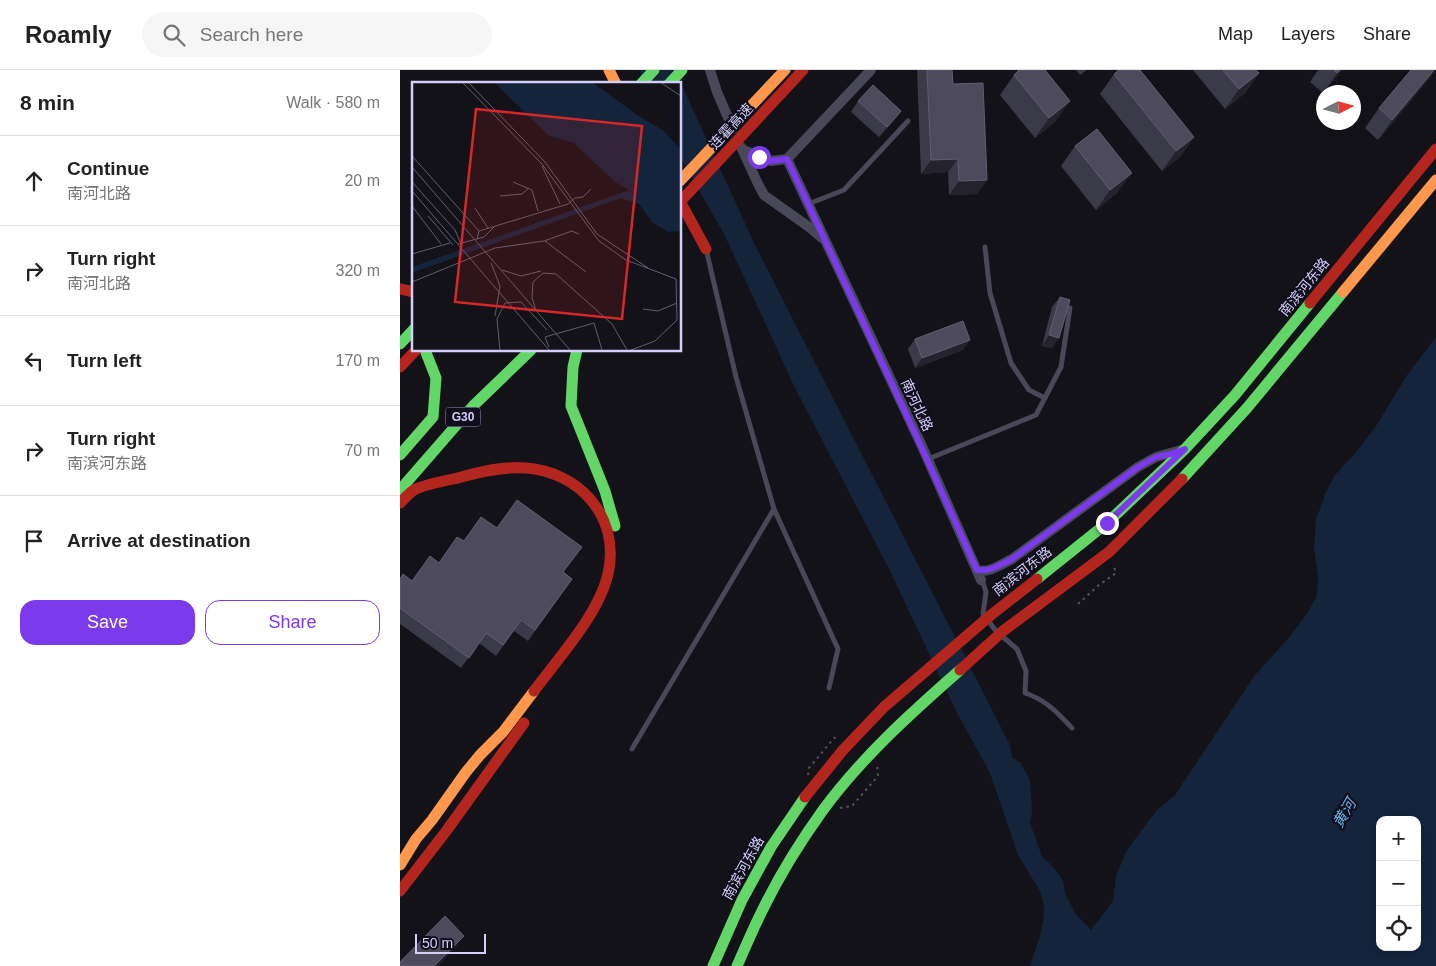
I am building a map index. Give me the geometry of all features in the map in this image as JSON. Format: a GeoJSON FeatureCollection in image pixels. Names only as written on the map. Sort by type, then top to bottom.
{"type":"FeatureCollection","features":[{"type":"Feature","properties":{"kind":"main road"},"geometry":{"type":"LineString","coordinates":[[609,70],[615,82]]}},
{"type":"Feature","properties":{"kind":"main road"},"geometry":{"type":"LineString","coordinates":[[643,82],[654,70]]}},
{"type":"Feature","properties":{"kind":"main road"},"geometry":{"type":"LineString","coordinates":[[671,82],[682,70]]}},
{"type":"Feature","properties":{"kind":"main road","name":"连霍高速"},"geometry":{"type":"LineString","coordinates":[[681,181],[785,70]]}},
{"type":"Feature","properties":{"kind":"main road","name":"连霍高速"},"geometry":{"type":"LineString","coordinates":[[681,201],[803,70]]}},
{"type":"Feature","properties":{"kind":"main road","name":"南滨河东路"},"geometry":{"type":"LineString","coordinates":[[713,966],[742,900],[760,866],[788,822],[843,750],[884,707],[991,615],[1107,523],[1185,449],[1235,395],[1436,149]]}},
{"type":"Feature","properties":{"kind":"main road"},"geometry":{"type":"LineString","coordinates":[[737,966],[749,936],[775,884],[795,850],[853,772],[899,724],[1003,631],[1109,552],[1191,470],[1247,408],[1436,180]]}},
{"type":"Feature","properties":{"kind":"main road"},"geometry":{"type":"LineString","coordinates":[[681,204],[706,249]]}},
{"type":"Feature","properties":{"kind":"main road"},"geometry":{"type":"LineString","coordinates":[[400,344],[411,330]]}},
{"type":"Feature","properties":{"kind":"main road"},"geometry":{"type":"LineString","coordinates":[[400,367],[415,351]]}},
{"type":"Feature","properties":{"kind":"main road"},"geometry":{"type":"LineString","coordinates":[[400,455],[433,417],[436,378],[425,351]]}},
{"type":"Feature","properties":{"kind":"main road","name":"G30"},"geometry":{"type":"LineString","coordinates":[[400,474],[517,351]]}},
{"type":"Feature","properties":{"kind":"main road","name":"G30"},"geometry":{"type":"LineString","coordinates":[[400,490],[473,406],[530,351]]}},
{"type":"Feature","properties":{"kind":"main road"},"geometry":{"type":"LineString","coordinates":[[578,351],[573,367],[571,406],[605,491],[615,524],[618,558],[617,585]]}},
{"type":"Feature","properties":{"kind":"main road"},"geometry":{"type":"LineString","coordinates":[[400,503],[415,489],[468,475],[499,469],[525,468],[549,472],[572,483],[590,499],[603,517],[611,550],[609,570],[602,592],[577,634],[503,732],[466,772],[416,839],[400,865]]}},
{"type":"Feature","properties":{"kind":"main road"},"geometry":{"type":"LineString","coordinates":[[400,891],[447,830],[592,630],[611,598]]}},
{"type":"Feature","properties":{"kind":"street","name":"南河北路"},"geometry":{"type":"LineString","coordinates":[[710,70],[716,92],[764,194],[809,227],[826,243]]}},
{"type":"Feature","properties":{"kind":"street"},"geometry":{"type":"LineString","coordinates":[[743,150],[771,161],[787,159],[871,70]]}},
{"type":"Feature","properties":{"kind":"street","name":"南河北路"},"geometry":{"type":"LineString","coordinates":[[787,159],[979,575]]}},
{"type":"Feature","properties":{"kind":"street"},"geometry":{"type":"LineString","coordinates":[[979,575],[1012,559],[1144,464],[1156,457],[1185,449]]}},
{"type":"Feature","properties":{"kind":"lane"},"geometry":{"type":"LineString","coordinates":[[808,204],[844,190],[908,121]]}},
{"type":"Feature","properties":{"kind":"lane"},"geometry":{"type":"LineString","coordinates":[[985,247],[990,293],[1011,363],[1028,390],[1045,398]]}},
{"type":"Feature","properties":{"kind":"lane"},"geometry":{"type":"LineString","coordinates":[[706,249],[736,378],[774,509],[838,648],[829,688]]}},
{"type":"Feature","properties":{"kind":"lane"},"geometry":{"type":"LineString","coordinates":[[927,459],[1036,415],[1061,367],[1070,308]]}},
{"type":"Feature","properties":{"kind":"lane"},"geometry":{"type":"LineString","coordinates":[[632,749],[774,509]]}},
{"type":"Feature","properties":{"kind":"lane"},"geometry":{"type":"LineString","coordinates":[[979,575],[986,592],[983,614],[996,631],[1018,649],[1026,671],[1025,693],[1038,697],[1072,728]]}},
{"type":"Feature","properties":{"kind":"path"},"geometry":{"type":"LineString","coordinates":[[1078,604],[1116,573]]}},
{"type":"Feature","properties":{"kind":"path"},"geometry":{"type":"LineString","coordinates":[[823,810],[852,806],[878,776],[875,748]]}},
{"type":"Feature","properties":{"kind":"water"},"geometry":{"type":"Polygon","coordinates":[[[639,70],[675,70],[680,82],[645,82],[639,70]]]}},
{"type":"Feature","properties":{"kind":"water","name":"黄河"},"geometry":{"type":"Polygon","coordinates":[[[681,83],[755,245],[1010,745],[1012,758],[1020,762],[1030,780],[1032,812],[1030,823],[1042,856],[1055,869],[1063,881],[1065,893],[1075,913],[1091,930],[1113,901],[1116,876],[1127,850],[1156,811],[1175,795],[1255,675],[1287,640],[1308,612],[1317,595],[1318,577],[1314,548],[1316,520],[1326,492],[1335,475],[1376,426],[1407,375],[1436,337],[1436,966],[1030,966],[1043,921],[1044,907],[1041,893],[1018,855],[990,773],[957,713],[890,571],[794,386],[724,234],[681,159],[681,83]]]}},
{"type":"Feature","properties":{"kind":"building"},"geometry":{"type":"Polygon","coordinates":[[[927,70],[952,70],[953,84],[983,83],[987,180],[959,181],[958,159],[931,160],[927,70]]]}},
{"type":"Feature","properties":{"kind":"building"},"geometry":{"type":"Polygon","coordinates":[[[1019,70],[1045,70],[1070,101],[1049,118],[1014,75],[1019,70]]]}},
{"type":"Feature","properties":{"kind":"building"},"geometry":{"type":"Polygon","coordinates":[[[1119,70],[1140,70],[1194,137],[1176,151],[1114,74],[1119,70]]]}},
{"type":"Feature","properties":{"kind":"building"},"geometry":{"type":"Polygon","coordinates":[[[1223,70],[1256,70],[1259,73],[1239,89],[1223,70]]]}},
{"type":"Feature","properties":{"kind":"building"},"geometry":{"type":"Polygon","coordinates":[[[1411,70],[1434,70],[1392,120],[1379,108],[1411,70]]]}},
{"type":"Feature","properties":{"kind":"building"},"geometry":{"type":"Polygon","coordinates":[[[873,85],[901,111],[887,127],[858,101],[873,85]]]}},
{"type":"Feature","properties":{"kind":"building"},"geometry":{"type":"Polygon","coordinates":[[[1097,129],[1132,173],[1110,190],[1075,146],[1097,129]]]}},
{"type":"Feature","properties":{"kind":"building"},"geometry":{"type":"Polygon","coordinates":[[[1060,297],[1070,300],[1059,338],[1049,335],[1060,297]]]}},
{"type":"Feature","properties":{"kind":"building"},"geometry":{"type":"Polygon","coordinates":[[[963,321],[970,340],[922,358],[915,339],[963,321]]]}},
{"type":"Feature","properties":{"kind":"building"},"geometry":{"type":"Polygon","coordinates":[[[517,500],[582,547],[563,572],[572,579],[535,630],[521,620],[503,645],[486,633],[469,658],[400,608],[400,579],[403,574],[412,581],[430,556],[439,563],[457,537],[464,541],[481,517],[497,528],[517,500]]]}},
{"type":"Feature","properties":{"kind":"building"},"geometry":{"type":"Polygon","coordinates":[[[445,916],[464,936],[434,966],[400,966],[400,962],[445,916]]]}},
{"type":"Feature","properties":{"kind":"traffic: fast"},"geometry":{"type":"LineString","coordinates":[[643,82],[654,70]]}},
{"type":"Feature","properties":{"kind":"traffic: fast"},"geometry":{"type":"LineString","coordinates":[[671,82],[682,70]]}},
{"type":"Feature","properties":{"kind":"traffic: fast"},"geometry":{"type":"LineString","coordinates":[[1182,479],[1247,408],[1343,292]]}},
{"type":"Feature","properties":{"kind":"traffic: fast"},"geometry":{"type":"LineString","coordinates":[[1037,579],[1107,523],[1185,449],[1235,395],[1310,303]]}},
{"type":"Feature","properties":{"kind":"traffic: fast"},"geometry":{"type":"LineString","coordinates":[[400,344],[412,331]]}},
{"type":"Feature","properties":{"kind":"traffic: fast"},"geometry":{"type":"LineString","coordinates":[[400,455],[433,417],[436,378],[425,351]]}},
{"type":"Feature","properties":{"kind":"traffic: fast"},"geometry":{"type":"LineString","coordinates":[[400,490],[473,406],[530,351]]}},
{"type":"Feature","properties":{"kind":"traffic: fast"},"geometry":{"type":"LineString","coordinates":[[577,351],[573,367],[571,406],[605,491],[615,526]]}},
{"type":"Feature","properties":{"kind":"traffic: fast"},"geometry":{"type":"LineString","coordinates":[[737,966],[775,885],[823,810],[854,772],[905,719],[960,670]]}},
{"type":"Feature","properties":{"kind":"traffic: fast"},"geometry":{"type":"LineString","coordinates":[[713,966],[742,900],[771,847],[805,797]]}},
{"type":"Feature","properties":{"kind":"traffic: slow"},"geometry":{"type":"LineString","coordinates":[[609,70],[615,82]]}},
{"type":"Feature","properties":{"kind":"traffic: slow"},"geometry":{"type":"LineString","coordinates":[[681,180],[785,70]]}},
{"type":"Feature","properties":{"kind":"traffic: slow"},"geometry":{"type":"LineString","coordinates":[[1343,292],[1436,180]]}},
{"type":"Feature","properties":{"kind":"traffic: slow"},"geometry":{"type":"LineString","coordinates":[[400,865],[416,839],[466,772],[503,732],[534,691]]}},
{"type":"Feature","properties":{"kind":"traffic: jam"},"geometry":{"type":"LineString","coordinates":[[681,201],[803,70]]}},
{"type":"Feature","properties":{"kind":"traffic: jam"},"geometry":{"type":"LineString","coordinates":[[1310,303],[1436,149]]}},
{"type":"Feature","properties":{"kind":"traffic: jam"},"geometry":{"type":"LineString","coordinates":[[681,203],[706,249]]}},
{"type":"Feature","properties":{"kind":"traffic: jam"},"geometry":{"type":"LineString","coordinates":[[400,289],[412,292]]}},
{"type":"Feature","properties":{"kind":"traffic: jam"},"geometry":{"type":"LineString","coordinates":[[400,367],[415,351]]}},
{"type":"Feature","properties":{"kind":"traffic: jam"},"geometry":{"type":"LineString","coordinates":[[400,503],[412,491],[422,486],[500,469],[526,468],[545,471],[563,478],[578,487],[601,514],[607,531],[610,549],[609,569],[605,585],[589,617],[534,691]]}},
{"type":"Feature","properties":{"kind":"traffic: jam"},"geometry":{"type":"LineString","coordinates":[[960,670],[1003,631],[1109,552],[1182,479]]}},
{"type":"Feature","properties":{"kind":"traffic: jam"},"geometry":{"type":"LineString","coordinates":[[805,797],[843,750],[884,707],[991,615],[1037,579]]}},
{"type":"Feature","properties":{"kind":"traffic: jam"},"geometry":{"type":"LineString","coordinates":[[400,891],[447,830],[524,723]]}},
{"type":"Feature","properties":{"kind":"route"},"geometry":{"type":"LineString","coordinates":[[759,157],[771,161],[787,159],[977,570],[984,572],[1012,559],[1138,467],[1156,457],[1185,449],[1107,523]]}}]}
